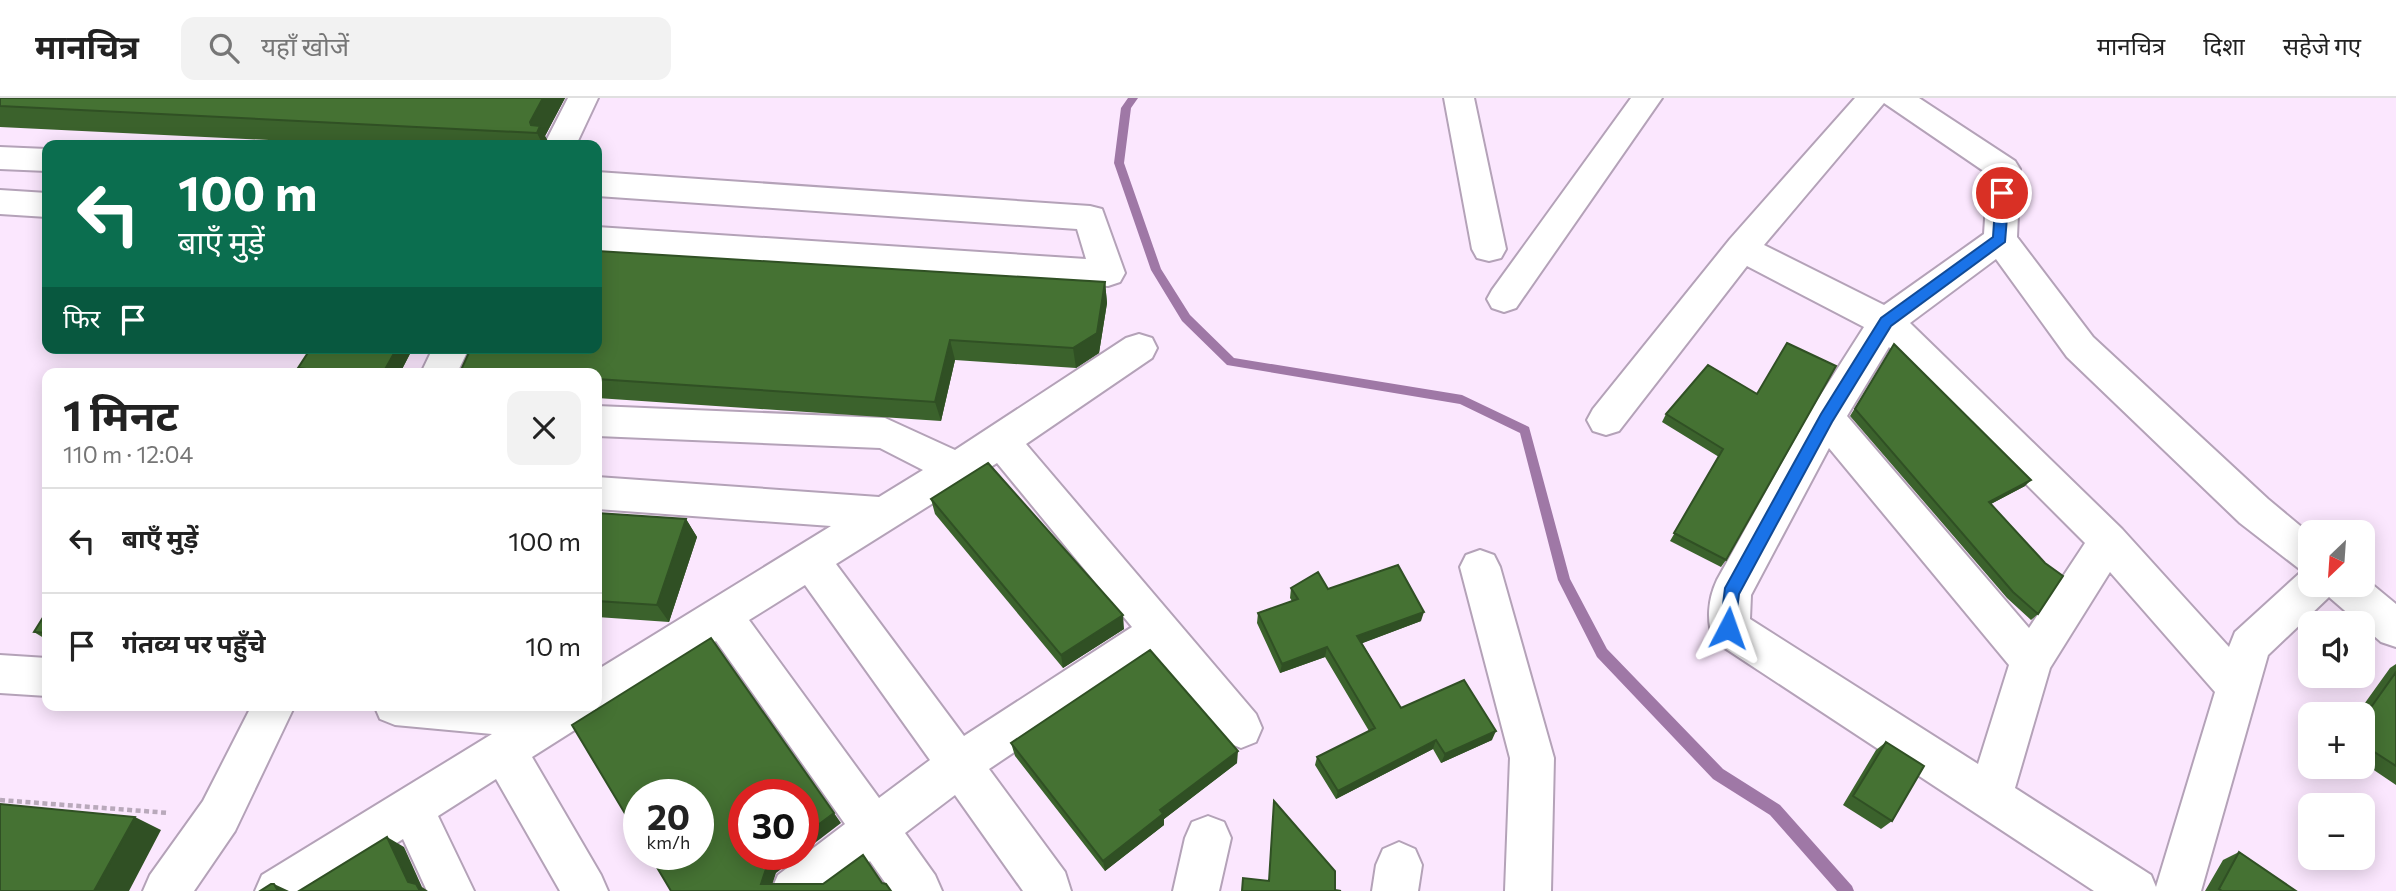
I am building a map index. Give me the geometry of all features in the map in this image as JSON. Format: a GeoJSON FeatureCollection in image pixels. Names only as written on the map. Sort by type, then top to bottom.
{"type":"FeatureCollection","features":[{"type":"Feature","properties":{"kind":"street"},"geometry":{"type":"LineString","coordinates":[[562,140],[583,98]]}},
{"type":"Feature","properties":{"kind":"street"},"geometry":{"type":"LineString","coordinates":[[1459,98],[1489,249]]}},
{"type":"Feature","properties":{"kind":"street"},"geometry":{"type":"LineString","coordinates":[[1504,299],[1647,98]]}},
{"type":"Feature","properties":{"kind":"street"},"geometry":{"type":"LineString","coordinates":[[1606,420],[1742,248],[1872,98]]}},
{"type":"Feature","properties":{"kind":"street"},"geometry":{"type":"LineString","coordinates":[[1897,98],[2004,169],[2000,239],[2080,346],[2254,511],[2298,547]]}},
{"type":"Feature","properties":{"kind":"street"},"geometry":{"type":"LineString","coordinates":[[0,158],[42,160]]}},
{"type":"Feature","properties":{"kind":"street"},"geometry":{"type":"LineString","coordinates":[[602,184],[1090,218],[1108,273],[602,239]]}},
{"type":"Feature","properties":{"kind":"street"},"geometry":{"type":"LineString","coordinates":[[0,202],[42,205]]}},
{"type":"Feature","properties":{"kind":"street"},"geometry":{"type":"LineString","coordinates":[[2000,239],[1886,322],[1826,418],[1731,593],[1728,628],[2134,891]]}},
{"type":"Feature","properties":{"kind":"street"},"geometry":{"type":"LineString","coordinates":[[1742,248],[1886,322],[2108,541],[2237,687]]}},
{"type":"Feature","properties":{"kind":"street"},"geometry":{"type":"LineString","coordinates":[[602,690],[1002,441],[1139,348]]}},
{"type":"Feature","properties":{"kind":"street"},"geometry":{"type":"LineString","coordinates":[[1826,418],[2031,661]]}},
{"type":"Feature","properties":{"kind":"street"},"geometry":{"type":"LineString","coordinates":[[602,421],[885,433],[957,469]]}},
{"type":"Feature","properties":{"kind":"street"},"geometry":{"type":"LineString","coordinates":[[1002,441],[1241,728]]}},
{"type":"Feature","properties":{"kind":"street"},"geometry":{"type":"LineString","coordinates":[[602,493],[885,514]]}},
{"type":"Feature","properties":{"kind":"street"},"geometry":{"type":"LineString","coordinates":[[1990,797],[2031,661],[2108,541]]}},
{"type":"Feature","properties":{"kind":"street"},"geometry":{"type":"LineString","coordinates":[[810,559],[1049,888]]}},
{"type":"Feature","properties":{"kind":"street"},"geometry":{"type":"LineString","coordinates":[[1480,567],[1532,758],[1528,891]]}},
{"type":"Feature","properties":{"kind":"street"},"geometry":{"type":"LineString","coordinates":[[2178,891],[2250,645],[2301,597]]}},
{"type":"Feature","properties":{"kind":"street"},"geometry":{"type":"LineString","coordinates":[[2358,597],[2396,629]]}},
{"type":"Feature","properties":{"kind":"street"},"geometry":{"type":"LineString","coordinates":[[722,615],[919,891]]}},
{"type":"Feature","properties":{"kind":"street"},"geometry":{"type":"LineString","coordinates":[[794,891],[876,831],[960,764],[1159,632]]}},
{"type":"Feature","properties":{"kind":"street"},"geometry":{"type":"LineString","coordinates":[[0,674],[42,677]]}},
{"type":"Feature","properties":{"kind":"street"},"geometry":{"type":"LineString","coordinates":[[166,891],[219,816],[271,711]]}},
{"type":"Feature","properties":{"kind":"street"},"geometry":{"type":"LineString","coordinates":[[522,711],[565,713]]}},
{"type":"Feature","properties":{"kind":"street"},"geometry":{"type":"LineString","coordinates":[[278,891],[565,713]]}},
{"type":"Feature","properties":{"kind":"street"},"geometry":{"type":"LineString","coordinates":[[503,751],[585,891]]}},
{"type":"Feature","properties":{"kind":"street"},"geometry":{"type":"LineString","coordinates":[[411,808],[451,891]]}},
{"type":"Feature","properties":{"kind":"street"},"geometry":{"type":"LineString","coordinates":[[1196,891],[1208,838]]}},
{"type":"Feature","properties":{"kind":"path"},"geometry":{"type":"LineString","coordinates":[[0,800],[219,816]]}},
{"type":"Feature","properties":{"kind":"building"},"geometry":{"type":"Polygon","coordinates":[[[0,98],[543,98],[530,122],[531,125],[540,126],[537,133],[0,106],[0,98]]]}},
{"type":"Feature","properties":{"kind":"building"},"geometry":{"type":"Polygon","coordinates":[[[602,251],[1105,282],[1097,333],[1073,348],[950,340],[935,402],[602,379],[602,368],[462,368],[468,354],[602,354],[602,251]]]}},
{"type":"Feature","properties":{"kind":"building"},"geometry":{"type":"Polygon","coordinates":[[[1787,343],[1836,366],[1726,560],[1674,533],[1723,449],[1666,414],[1708,365],[1757,394],[1787,343]]]}},
{"type":"Feature","properties":{"kind":"building"},"geometry":{"type":"Polygon","coordinates":[[[1894,344],[2031,480],[1989,502],[2045,563],[2063,576],[2038,614],[2013,592],[1855,409],[1894,344]]]}},
{"type":"Feature","properties":{"kind":"building"},"geometry":{"type":"Polygon","coordinates":[[[307,354],[394,354],[386,368],[298,368],[307,354]]]}},
{"type":"Feature","properties":{"kind":"building"},"geometry":{"type":"Polygon","coordinates":[[[988,463],[1123,615],[1061,655],[931,499],[988,463]]]}},
{"type":"Feature","properties":{"kind":"building"},"geometry":{"type":"Polygon","coordinates":[[[602,513],[686,519],[657,605],[602,601],[602,513]]]}},
{"type":"Feature","properties":{"kind":"building"},"geometry":{"type":"Polygon","coordinates":[[[1398,565],[1424,612],[1357,636],[1401,708],[1464,680],[1496,731],[1445,754],[1436,740],[1338,791],[1317,757],[1375,728],[1327,647],[1282,664],[1258,613],[1298,599],[1291,588],[1318,572],[1328,589],[1398,565]]]}},
{"type":"Feature","properties":{"kind":"building"},"geometry":{"type":"Polygon","coordinates":[[[42,619],[42,633],[34,632],[42,619]]]}},
{"type":"Feature","properties":{"kind":"building"},"geometry":{"type":"Polygon","coordinates":[[[711,638],[810,779],[728,779],[728,870],[766,870],[761,884],[823,884],[863,855],[882,883],[891,891],[671,891],[659,870],[714,870],[714,779],[623,779],[623,810],[572,725],[594,711],[602,711],[602,706],[711,638]]]}},
{"type":"Feature","properties":{"kind":"building"},"geometry":{"type":"Polygon","coordinates":[[[1150,650],[1238,751],[1160,810],[1163,814],[1103,861],[1011,743],[1150,650]]]}},
{"type":"Feature","properties":{"kind":"building"},"geometry":{"type":"Polygon","coordinates":[[[2396,672],[2396,766],[2375,752],[2375,702],[2396,672]]]}},
{"type":"Feature","properties":{"kind":"building"},"geometry":{"type":"Polygon","coordinates":[[[1886,742],[1924,766],[1892,821],[1853,796],[1886,742]]]}},
{"type":"Feature","properties":{"kind":"building"},"geometry":{"type":"Polygon","coordinates":[[[819,792],[834,813],[819,824],[819,792]]]}},
{"type":"Feature","properties":{"kind":"building"},"geometry":{"type":"Polygon","coordinates":[[[1274,801],[1335,871],[1335,890],[1341,891],[1242,891],[1243,878],[1269,881],[1274,801]]]}},
{"type":"Feature","properties":{"kind":"building"},"geometry":{"type":"Polygon","coordinates":[[[0,804],[135,817],[94,891],[0,891],[0,804]]]}},
{"type":"Feature","properties":{"kind":"building"},"geometry":{"type":"Polygon","coordinates":[[[387,837],[408,882],[416,884],[420,891],[299,891],[387,837]]]}},
{"type":"Feature","properties":{"kind":"building"},"geometry":{"type":"Polygon","coordinates":[[[2239,852],[2296,891],[2219,889],[2239,852]]]}},
{"type":"Feature","properties":{"kind":"building"},"geometry":{"type":"Polygon","coordinates":[[[274,884],[278,891],[260,891],[274,884]]]}},
{"type":"Feature","properties":{"kind":"waterway"},"geometry":{"type":"LineString","coordinates":[[1133,98],[1126,108],[1119,163],[1156,270],[1186,318],[1231,362],[1462,400],[1525,430],[1564,580],[1602,653],[1718,774],[1775,810],[1847,891]]}},
{"type":"Feature","properties":{"kind":"route"},"geometry":{"type":"LineString","coordinates":[[1728,628],[1731,593],[1826,418],[1886,322],[2000,239],[2002,193]]}}]}
